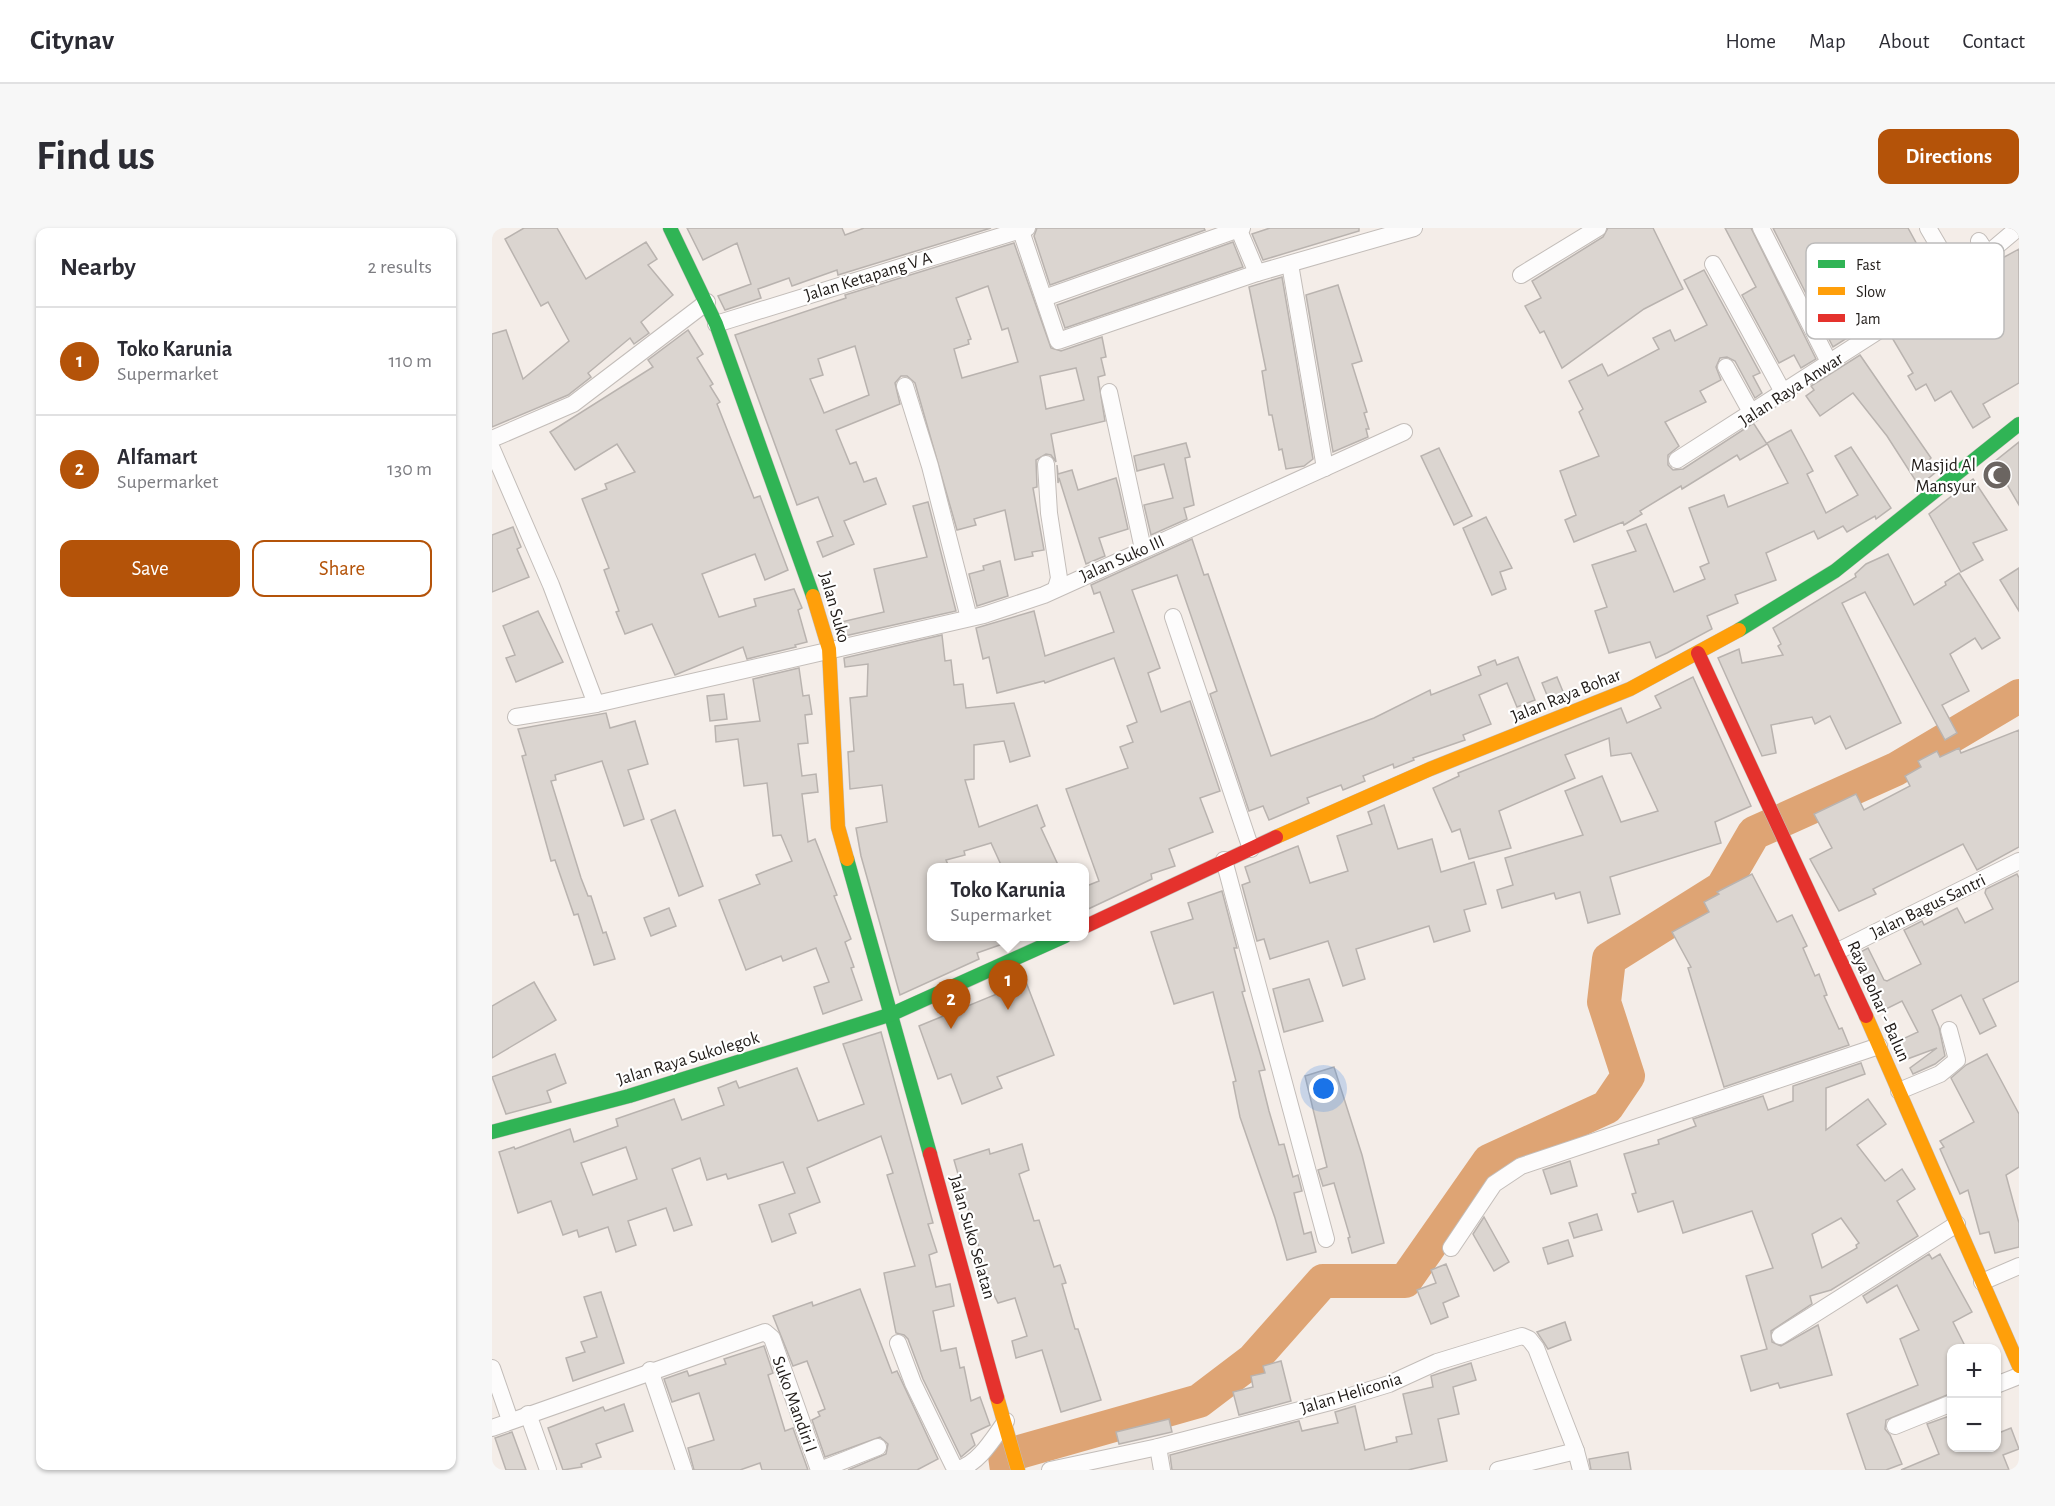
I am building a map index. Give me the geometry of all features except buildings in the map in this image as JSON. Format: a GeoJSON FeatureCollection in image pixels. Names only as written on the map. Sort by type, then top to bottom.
{"type":"FeatureCollection","features":[{"type":"Feature","properties":{"kind":"street","name":"Jalan Suko"},"geometry":{"type":"LineString","coordinates":[[670,228],[716,324],[805,567],[829,649],[838,827],[892,1014]]}},
{"type":"Feature","properties":{"kind":"street"},"geometry":{"type":"LineString","coordinates":[[1044,298],[1239,228],[1257,273]]}},
{"type":"Feature","properties":{"kind":"street"},"geometry":{"type":"LineString","coordinates":[[1022,229],[1058,341],[1257,273],[1414,228]]}},
{"type":"Feature","properties":{"kind":"street"},"geometry":{"type":"LineString","coordinates":[[1521,275],[1598,228]]}},
{"type":"Feature","properties":{"kind":"street"},"geometry":{"type":"LineString","coordinates":[[1761,228],[1806,317]]}},
{"type":"Feature","properties":{"kind":"street"},"geometry":{"type":"LineString","coordinates":[[1928,228],[1937,243]]}},
{"type":"Feature","properties":{"kind":"street","name":"Jalan Raya Anwar"},"geometry":{"type":"LineString","coordinates":[[1992,243],[2018,228]]}},
{"type":"Feature","properties":{"kind":"street","name":"Jalan Ketapang V A"},"geometry":{"type":"LineString","coordinates":[[716,324],[1022,229]]}},
{"type":"Feature","properties":{"kind":"street"},"geometry":{"type":"LineString","coordinates":[[1290,264],[1325,468]]}},
{"type":"Feature","properties":{"kind":"street"},"geometry":{"type":"LineString","coordinates":[[1713,264],[1784,394]]}},
{"type":"Feature","properties":{"kind":"street"},"geometry":{"type":"LineString","coordinates":[[492,439],[573,404],[707,302]]}},
{"type":"Feature","properties":{"kind":"street"},"geometry":{"type":"LineString","coordinates":[[1817,339],[1830,364]]}},
{"type":"Feature","properties":{"kind":"street","name":"Jalan Raya Anwar"},"geometry":{"type":"LineString","coordinates":[[1677,460],[1868,339]]}},
{"type":"Feature","properties":{"kind":"street"},"geometry":{"type":"LineString","coordinates":[[1726,367],[1752,414]]}},
{"type":"Feature","properties":{"kind":"street"},"geometry":{"type":"LineString","coordinates":[[905,386],[930,466],[969,618]]}},
{"type":"Feature","properties":{"kind":"street"},"geometry":{"type":"LineString","coordinates":[[1109,392],[1143,549]]}},
{"type":"Feature","properties":{"kind":"street","name":"Jalan Raya Bohar"},"geometry":{"type":"LineString","coordinates":[[1089,925],[1224,860],[1430,769],[1630,689],[1698,653],[1775,610],[1835,571],[2019,424]]}},
{"type":"Feature","properties":{"kind":"street","name":"Jalan Suko III"},"geometry":{"type":"LineString","coordinates":[[516,717],[596,704],[969,618],[1044,596],[1056,588],[1404,432]]}},
{"type":"Feature","properties":{"kind":"street"},"geometry":{"type":"LineString","coordinates":[[492,449],[551,585],[596,704]]}},
{"type":"Feature","properties":{"kind":"street"},"geometry":{"type":"LineString","coordinates":[[1046,464],[1049,513],[1059,578],[1056,588]]}},
{"type":"Feature","properties":{"kind":"street"},"geometry":{"type":"LineString","coordinates":[[1173,617],[1251,849]]}},
{"type":"Feature","properties":{"kind":"street","name":"Raya Bohar - Balun"},"geometry":{"type":"LineString","coordinates":[[1698,653],[1838,951],[2019,1366]]}},
{"type":"Feature","properties":{"kind":"street"},"geometry":{"type":"LineString","coordinates":[[1224,860],[1326,1239]]}},
{"type":"Feature","properties":{"kind":"street","name":"Jalan Bagus Santri"},"geometry":{"type":"LineString","coordinates":[[1838,951],[2019,861]]}},
{"type":"Feature","properties":{"kind":"street"},"geometry":{"type":"LineString","coordinates":[[892,1014],[1054,941]]}},
{"type":"Feature","properties":{"kind":"street","name":"Jalan Raya Sukolegok"},"geometry":{"type":"LineString","coordinates":[[492,1132],[629,1096],[892,1014]]}},
{"type":"Feature","properties":{"kind":"street","name":"Jalan Suko Selatan"},"geometry":{"type":"LineString","coordinates":[[892,1014],[1017,1466]]}},
{"type":"Feature","properties":{"kind":"street"},"geometry":{"type":"LineString","coordinates":[[1899,1091],[1940,1074],[1958,1060],[1949,1030]]}},
{"type":"Feature","properties":{"kind":"street"},"geometry":{"type":"LineString","coordinates":[[1450,1248],[1494,1184],[1521,1166],[1879,1046]]}},
{"type":"Feature","properties":{"kind":"street"},"geometry":{"type":"LineString","coordinates":[[1780,1336],[1957,1224]]}},
{"type":"Feature","properties":{"kind":"street"},"geometry":{"type":"LineString","coordinates":[[1982,1282],[2019,1266]]}},
{"type":"Feature","properties":{"kind":"street","name":"Suko Mandiri I"},"geometry":{"type":"LineString","coordinates":[[650,1370],[761,1332],[769,1333],[819,1470]]}},
{"type":"Feature","properties":{"kind":"street","name":"Jalan Heliconia"},"geometry":{"type":"LineString","coordinates":[[1050,1470],[1158,1447],[1389,1384],[1437,1362],[1522,1336],[1529,1339],[1536,1348],[1576,1451]]}},
{"type":"Feature","properties":{"kind":"street"},"geometry":{"type":"LineString","coordinates":[[898,1343],[913,1383],[953,1466],[964,1467],[981,1454],[1008,1427]]}},
{"type":"Feature","properties":{"kind":"street"},"geometry":{"type":"LineString","coordinates":[[492,1368],[510,1420]]}},
{"type":"Feature","properties":{"kind":"street"},"geometry":{"type":"LineString","coordinates":[[492,1428],[650,1370],[684,1470]]}},
{"type":"Feature","properties":{"kind":"street"},"geometry":{"type":"LineString","coordinates":[[2001,1383],[2019,1376]]}},
{"type":"Feature","properties":{"kind":"street"},"geometry":{"type":"LineString","coordinates":[[1895,1426],[1947,1405]]}},
{"type":"Feature","properties":{"kind":"street"},"geometry":{"type":"LineString","coordinates":[[528,1414],[548,1470]]}},
{"type":"Feature","properties":{"kind":"street"},"geometry":{"type":"LineString","coordinates":[[819,1470],[879,1447]]}},
{"type":"Feature","properties":{"kind":"street"},"geometry":{"type":"LineString","coordinates":[[1158,1447],[1162,1470]]}},
{"type":"Feature","properties":{"kind":"street"},"geometry":{"type":"LineString","coordinates":[[1498,1470],[1576,1451],[1581,1470]]}},
{"type":"Feature","properties":{"kind":"waterway"},"geometry":{"type":"LineString","coordinates":[[1007,1470],[1005,1456],[1199,1401],[1253,1360],[1323,1281],[1405,1281],[1489,1161],[1607,1107],[1628,1076],[1604,1002],[1609,959],[1722,888],[1754,833],[1896,769],[2019,696]]}},
{"type":"Feature","properties":{"kind":"traffic: fast"},"geometry":{"type":"LineString","coordinates":[[670,228],[716,324],[813,596]]}},
{"type":"Feature","properties":{"kind":"traffic: fast"},"geometry":{"type":"LineString","coordinates":[[1739,630],[1835,571],[2019,424]]}},
{"type":"Feature","properties":{"kind":"traffic: fast"},"geometry":{"type":"LineString","coordinates":[[847,859],[930,1154]]}},
{"type":"Feature","properties":{"kind":"traffic: fast"},"geometry":{"type":"LineString","coordinates":[[492,1132],[629,1096],[892,1014],[1054,941]]}},
{"type":"Feature","properties":{"kind":"traffic: slow"},"geometry":{"type":"LineString","coordinates":[[813,596],[829,649],[838,827],[847,859]]}},
{"type":"Feature","properties":{"kind":"traffic: slow"},"geometry":{"type":"LineString","coordinates":[[1276,837],[1430,769],[1630,689],[1739,630]]}},
{"type":"Feature","properties":{"kind":"traffic: slow"},"geometry":{"type":"LineString","coordinates":[[1866,1016],[2019,1366]]}},
{"type":"Feature","properties":{"kind":"traffic: slow"},"geometry":{"type":"LineString","coordinates":[[997,1397],[1018,1470]]}},
{"type":"Feature","properties":{"kind":"traffic: jam"},"geometry":{"type":"LineString","coordinates":[[1698,653],[1866,1016]]}},
{"type":"Feature","properties":{"kind":"traffic: jam"},"geometry":{"type":"LineString","coordinates":[[1089,925],[1276,837]]}},
{"type":"Feature","properties":{"kind":"traffic: jam"},"geometry":{"type":"LineString","coordinates":[[930,1154],[997,1397]]}},
{"type":"Feature","properties":{"kind":"place","name":"Masjid Al Mansyur"},"geometry":{"type":"Point","coordinates":[1997,475]}},
{"type":"Feature","properties":{"kind":"place","name":"Toko Karunia"},"geometry":{"type":"Point","coordinates":[1008,1010]}},
{"type":"Feature","properties":{"kind":"place","name":"Alfamart"},"geometry":{"type":"Point","coordinates":[951,1029]}}]}
